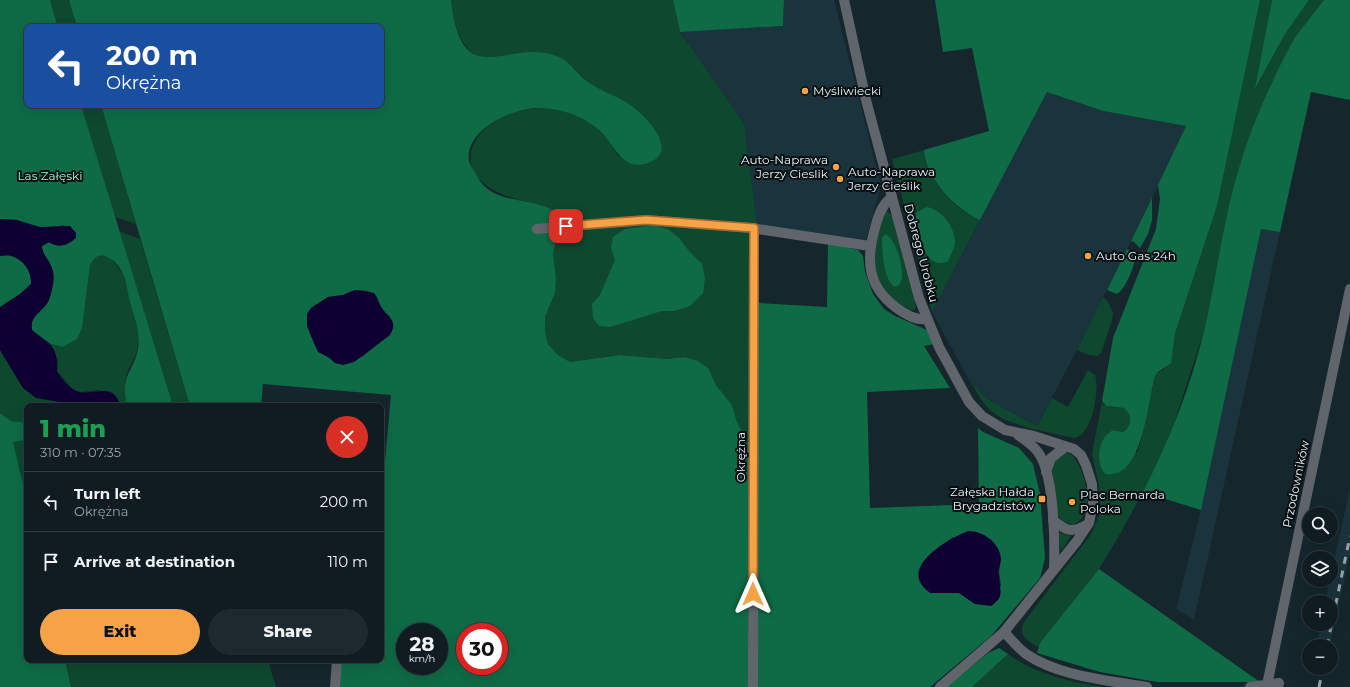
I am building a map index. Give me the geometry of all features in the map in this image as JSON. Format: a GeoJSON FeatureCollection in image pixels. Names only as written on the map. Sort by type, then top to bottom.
{"type":"FeatureCollection","features":[{"type":"Feature","properties":{"kind":"street","name":"Dobrego Urobku"},"geometry":{"type":"LineString","coordinates":[[844,0],[861,80],[926,319],[942,353],[973,408],[991,422],[1016,434],[1036,449],[1042,459],[1046,472],[1053,520],[1054,569]]}},
{"type":"Feature","properties":{"kind":"street"},"geometry":{"type":"LineString","coordinates":[[892,197],[887,200],[878,215],[870,246],[870,271],[877,288],[883,296],[910,316],[920,320],[926,319]]}},
{"type":"Feature","properties":{"kind":"street"},"geometry":{"type":"LineString","coordinates":[[537,229],[646,220],[754,228],[870,246]]}},
{"type":"Feature","properties":{"kind":"street","name":"Okrężna"},"geometry":{"type":"LineString","coordinates":[[753,687],[754,228]]}},
{"type":"Feature","properties":{"kind":"street","name":"Przodowników"},"geometry":{"type":"LineString","coordinates":[[1267,685],[1350,289]]}},
{"type":"Feature","properties":{"kind":"street","name":"Dobrego Urobku"},"geometry":{"type":"LineString","coordinates":[[940,687],[1004,632],[1089,524],[1093,503],[1092,484],[1081,455],[1074,449],[1034,436],[1016,434]]}},
{"type":"Feature","properties":{"kind":"street"},"geometry":{"type":"LineString","coordinates":[[1046,472],[1051,458],[1065,447]]}},
{"type":"Feature","properties":{"kind":"street"},"geometry":{"type":"LineString","coordinates":[[1053,520],[1069,530],[1077,530],[1089,524]]}},
{"type":"Feature","properties":{"kind":"street"},"geometry":{"type":"LineString","coordinates":[[1004,632],[1025,653],[1037,661],[1061,670],[1147,687]]}},
{"type":"Feature","properties":{"kind":"street"},"geometry":{"type":"LineString","coordinates":[[335,687],[337,663]]}},
{"type":"Feature","properties":{"kind":"street"},"geometry":{"type":"LineString","coordinates":[[1250,687],[1279,685]]}},
{"type":"Feature","properties":{"kind":"shaded area"},"geometry":{"type":"Polygon","coordinates":[[[784,0],[834,0],[881,185],[866,240],[757,224],[744,123],[680,32],[783,26],[784,0]]]}},
{"type":"Feature","properties":{"kind":"shaded area"},"geometry":{"type":"Polygon","coordinates":[[[1047,92],[1103,111],[1186,126],[1174,154],[1077,350],[1037,426],[987,399],[969,380],[932,312],[1047,92]]]}},
{"type":"Feature","properties":{"kind":"shaded area"},"geometry":{"type":"Polygon","coordinates":[[[0,219],[17,220],[40,227],[70,226],[76,233],[76,238],[70,243],[60,246],[49,242],[42,246],[44,254],[53,270],[54,281],[48,302],[33,320],[32,330],[54,350],[57,362],[57,371],[69,386],[76,391],[85,393],[103,391],[109,392],[117,398],[119,403],[65,403],[36,398],[23,388],[0,350],[0,307],[20,294],[31,284],[31,278],[26,267],[18,259],[6,255],[0,256],[0,219]]]}},
{"type":"Feature","properties":{"kind":"shaded area"},"geometry":{"type":"Polygon","coordinates":[[[1261,228],[1280,232],[1194,620],[1176,609],[1201,510],[1261,228]]]}},
{"type":"Feature","properties":{"kind":"shaded area"},"geometry":{"type":"Polygon","coordinates":[[[355,290],[374,293],[381,307],[392,320],[393,326],[390,335],[354,362],[343,365],[335,363],[330,358],[318,352],[307,326],[307,314],[311,308],[328,297],[343,295],[355,290]]]}},
{"type":"Feature","properties":{"kind":"shaded area"},"geometry":{"type":"Polygon","coordinates":[[[1350,488],[1350,553],[1338,609],[1338,595],[1327,595],[1328,587],[1338,587],[1338,551],[1336,551],[1350,488]]]}},
{"type":"Feature","properties":{"kind":"shaded area"},"geometry":{"type":"Polygon","coordinates":[[[968,531],[985,535],[994,542],[1000,552],[1001,558],[999,574],[1001,593],[999,599],[991,606],[975,604],[959,593],[931,593],[922,584],[919,574],[922,565],[928,556],[948,541],[968,531]]]}},
{"type":"Feature","properties":{"kind":"shaded area"},"geometry":{"type":"Polygon","coordinates":[[[1319,631],[1333,631],[1332,639],[1318,639],[1319,631]]]}},
{"type":"Feature","properties":{"kind":"green space","name":"Las Załęski"},"geometry":{"type":"Polygon","coordinates":[[[0,0],[50,0],[57,24],[24,24],[24,108],[82,108],[172,403],[124,403],[126,401],[125,385],[134,363],[139,342],[136,323],[124,277],[115,262],[106,256],[98,256],[94,259],[90,265],[82,328],[77,339],[62,347],[51,344],[32,330],[33,320],[48,302],[52,286],[52,270],[50,263],[43,252],[42,246],[53,242],[65,243],[72,241],[64,225],[40,227],[12,220],[0,219],[0,0]]]}},
{"type":"Feature","properties":{"kind":"green space"},"geometry":{"type":"Polygon","coordinates":[[[50,0],[69,0],[76,24],[57,24],[50,0]]]}},
{"type":"Feature","properties":{"kind":"green space"},"geometry":{"type":"Polygon","coordinates":[[[69,0],[451,0],[457,30],[465,47],[477,55],[490,57],[540,52],[559,57],[568,63],[587,81],[599,89],[624,101],[648,121],[656,131],[660,140],[661,150],[658,157],[648,163],[640,165],[633,164],[621,157],[601,132],[585,120],[562,111],[538,108],[516,112],[492,123],[474,140],[470,150],[469,161],[480,181],[488,189],[498,195],[543,206],[553,211],[561,218],[563,232],[556,241],[553,254],[556,279],[555,293],[545,317],[545,332],[548,344],[558,355],[570,362],[620,355],[667,359],[684,357],[698,361],[708,368],[716,385],[732,405],[737,422],[748,443],[748,687],[339,687],[341,663],[384,663],[384,471],[391,395],[263,384],[261,403],[189,403],[102,108],[384,108],[384,24],[76,24],[69,0]],[[355,290],[343,295],[328,297],[311,308],[307,314],[307,326],[315,346],[335,363],[362,357],[385,338],[390,317],[385,312],[375,295],[371,292],[355,290]]]}},
{"type":"Feature","properties":{"kind":"green space"},"geometry":{"type":"Polygon","coordinates":[[[451,0],[673,0],[680,32],[744,123],[757,224],[750,223],[748,443],[737,422],[732,405],[716,385],[712,376],[684,357],[667,359],[620,355],[570,362],[558,355],[548,344],[545,332],[545,317],[555,293],[553,254],[556,241],[563,232],[542,205],[497,192],[475,173],[471,152],[482,132],[503,117],[532,108],[565,111],[597,128],[619,157],[649,124],[629,107],[588,82],[568,63],[557,58],[538,52],[492,58],[482,57],[473,53],[466,47],[461,39],[454,19],[451,0]]]}},
{"type":"Feature","properties":{"kind":"green space"},"geometry":{"type":"Polygon","coordinates":[[[673,0],[784,0],[783,26],[680,32],[673,0]]]}},
{"type":"Feature","properties":{"kind":"green space"},"geometry":{"type":"Polygon","coordinates":[[[935,0],[1260,0],[1217,206],[1175,333],[1171,363],[1158,372],[1155,376],[1142,436],[1136,452],[1128,465],[1118,472],[1106,474],[1100,465],[1099,459],[1101,446],[1106,435],[1112,431],[1125,431],[1130,422],[1129,413],[1124,408],[1106,406],[1102,401],[1113,338],[1156,229],[1160,199],[1158,185],[1186,126],[1103,111],[1047,92],[980,220],[970,215],[952,200],[936,182],[926,161],[924,150],[989,131],[972,48],[943,52],[935,0]]]}},
{"type":"Feature","properties":{"kind":"green space"},"geometry":{"type":"Polygon","coordinates":[[[1260,0],[1272,0],[1256,88],[1285,34],[1309,0],[1324,0],[1295,37],[1255,122],[1240,166],[1204,331],[1173,427],[1156,468],[1099,569],[1038,647],[1027,640],[1023,634],[1022,627],[1024,622],[1091,534],[1099,516],[1099,486],[1092,454],[1102,401],[1103,405],[1124,408],[1129,413],[1130,422],[1125,431],[1108,433],[1103,443],[1099,462],[1137,452],[1141,441],[1155,376],[1165,368],[1170,360],[1175,333],[1217,206],[1260,0]]]}},
{"type":"Feature","properties":{"kind":"green space"},"geometry":{"type":"Polygon","coordinates":[[[1272,0],[1309,0],[1285,34],[1255,89],[1272,0]]]}},
{"type":"Feature","properties":{"kind":"green space"},"geometry":{"type":"Polygon","coordinates":[[[1324,0],[1350,0],[1350,100],[1311,92],[1280,232],[1261,229],[1201,510],[1143,492],[1162,453],[1193,372],[1209,310],[1234,185],[1255,121],[1295,37],[1324,0]]]}},
{"type":"Feature","properties":{"kind":"green space"},"geometry":{"type":"Polygon","coordinates":[[[82,108],[102,108],[136,224],[115,217],[82,108]]]}},
{"type":"Feature","properties":{"kind":"green space"},"geometry":{"type":"Polygon","coordinates":[[[924,150],[930,172],[935,182],[943,192],[960,208],[980,220],[932,312],[892,159],[924,150]]]}},
{"type":"Feature","properties":{"kind":"green space"},"geometry":{"type":"Polygon","coordinates":[[[1152,198],[1152,220],[1148,234],[1140,248],[1131,241],[1152,198]]]}},
{"type":"Feature","properties":{"kind":"green space"},"geometry":{"type":"Polygon","coordinates":[[[927,207],[942,215],[947,220],[953,231],[955,245],[948,261],[941,263],[935,262],[927,255],[924,249],[916,217],[917,212],[927,207]]]}},
{"type":"Feature","properties":{"kind":"green space"},"geometry":{"type":"Polygon","coordinates":[[[887,211],[892,215],[916,307],[913,311],[897,302],[890,295],[884,288],[875,270],[873,252],[875,242],[883,212],[887,211]]]}},
{"type":"Feature","properties":{"kind":"green space"},"geometry":{"type":"Polygon","coordinates":[[[654,225],[669,230],[679,238],[702,264],[705,278],[703,293],[690,306],[674,311],[662,311],[610,327],[599,326],[593,318],[592,304],[600,295],[615,260],[611,248],[613,237],[625,229],[654,225]]]}},
{"type":"Feature","properties":{"kind":"green space"},"geometry":{"type":"Polygon","coordinates":[[[119,231],[140,239],[189,403],[172,403],[119,231]]]}},
{"type":"Feature","properties":{"kind":"green space"},"geometry":{"type":"Polygon","coordinates":[[[886,234],[894,244],[900,258],[902,274],[901,280],[899,285],[895,287],[891,284],[888,278],[884,264],[882,237],[886,234]]]}},
{"type":"Feature","properties":{"kind":"green space"},"geometry":{"type":"Polygon","coordinates":[[[828,243],[858,250],[863,256],[865,272],[873,294],[884,309],[895,316],[927,330],[934,344],[924,346],[950,388],[867,392],[870,508],[979,504],[978,428],[983,432],[1019,448],[1033,464],[1040,494],[1045,558],[1040,578],[991,636],[930,687],[756,687],[759,303],[827,307],[828,243]],[[953,537],[930,555],[919,569],[918,577],[922,585],[930,593],[959,593],[975,604],[1001,586],[999,572],[953,537]]]}},
{"type":"Feature","properties":{"kind":"green space"},"geometry":{"type":"Polygon","coordinates":[[[1127,249],[1134,253],[1134,262],[1124,287],[1117,294],[1107,290],[1127,249]]]}},
{"type":"Feature","properties":{"kind":"green space"},"geometry":{"type":"Polygon","coordinates":[[[10,255],[26,266],[30,274],[31,284],[20,294],[0,307],[0,256],[10,255]]]}},
{"type":"Feature","properties":{"kind":"green space"},"geometry":{"type":"Polygon","coordinates":[[[102,255],[111,258],[123,274],[138,330],[139,338],[136,355],[128,370],[125,382],[126,401],[124,403],[119,403],[119,401],[99,390],[80,392],[73,390],[57,371],[58,360],[51,344],[62,347],[83,316],[90,265],[94,257],[102,255]]]}},
{"type":"Feature","properties":{"kind":"green space"},"geometry":{"type":"Polygon","coordinates":[[[1103,297],[1108,302],[1113,312],[1112,321],[1101,353],[1098,356],[1089,355],[1077,350],[1103,297]]]}},
{"type":"Feature","properties":{"kind":"green space"},"geometry":{"type":"Polygon","coordinates":[[[0,350],[23,388],[55,401],[66,403],[24,403],[24,423],[11,421],[0,413],[0,350]]]}},
{"type":"Feature","properties":{"kind":"green space"},"geometry":{"type":"Polygon","coordinates":[[[1088,370],[1095,375],[1096,382],[1093,411],[1086,429],[1074,438],[1019,425],[999,417],[985,404],[969,380],[987,399],[1037,426],[1052,398],[1068,407],[1088,370]]]}},
{"type":"Feature","properties":{"kind":"green space"},"geometry":{"type":"Polygon","coordinates":[[[0,413],[11,421],[24,423],[24,440],[13,442],[24,488],[24,663],[66,663],[71,687],[0,687],[0,413]]]}},
{"type":"Feature","properties":{"kind":"green space"},"geometry":{"type":"Polygon","coordinates":[[[24,440],[24,488],[13,442],[24,440]]]}},
{"type":"Feature","properties":{"kind":"green space"},"geometry":{"type":"Polygon","coordinates":[[[1065,453],[1071,454],[1076,461],[1085,480],[1087,491],[1085,512],[1080,520],[1073,525],[1062,521],[1058,515],[1052,470],[1054,460],[1065,453]]]}},
{"type":"Feature","properties":{"kind":"green space"},"geometry":{"type":"Polygon","coordinates":[[[1058,532],[1071,536],[1061,551],[1058,532]]]}},
{"type":"Feature","properties":{"kind":"green space"},"geometry":{"type":"Polygon","coordinates":[[[1099,569],[1260,682],[1157,682],[1100,672],[1037,653],[1040,643],[1099,569]]]}},
{"type":"Feature","properties":{"kind":"green space"},"geometry":{"type":"Polygon","coordinates":[[[999,648],[1008,654],[972,687],[947,687],[988,653],[999,648]]]}},
{"type":"Feature","properties":{"kind":"green space"},"geometry":{"type":"Polygon","coordinates":[[[1008,654],[1029,667],[1041,672],[1102,687],[972,687],[1008,654]]]}},
{"type":"Feature","properties":{"kind":"green space"},"geometry":{"type":"Polygon","coordinates":[[[66,663],[269,663],[276,687],[71,687],[66,663]]]}},
{"type":"Feature","properties":{"kind":"railway"},"geometry":{"type":"LineString","coordinates":[[1328,639],[1350,536]]}},
{"type":"Feature","properties":{"kind":"railway"},"geometry":{"type":"LineString","coordinates":[[1319,687],[1322,675]]}},
{"type":"Feature","properties":{"kind":"place","name":"Myśliwiecki"},"geometry":{"type":"Point","coordinates":[805,91]}},
{"type":"Feature","properties":{"kind":"place","name":"Auto-Naprawa Jerzy Cieslik"},"geometry":{"type":"Point","coordinates":[836,167]}},
{"type":"Feature","properties":{"kind":"place","name":"Auto-Naprawa Jerzy Cieślik"},"geometry":{"type":"Point","coordinates":[840,179]}},
{"type":"Feature","properties":{"kind":"place","name":"Auto Gas 24h"},"geometry":{"type":"Point","coordinates":[1088,256]}},
{"type":"Feature","properties":{"kind":"place","name":"Załęska Hałda Brygadzistów"},"geometry":{"type":"Point","coordinates":[1042,499]}},
{"type":"Feature","properties":{"kind":"place","name":"Plac Bernarda Poloka"},"geometry":{"type":"Point","coordinates":[1072,502]}},
{"type":"Feature","properties":{"kind":"route"},"geometry":{"type":"LineString","coordinates":[[566,226],[646,220],[754,228],[753,594]]}}]}
